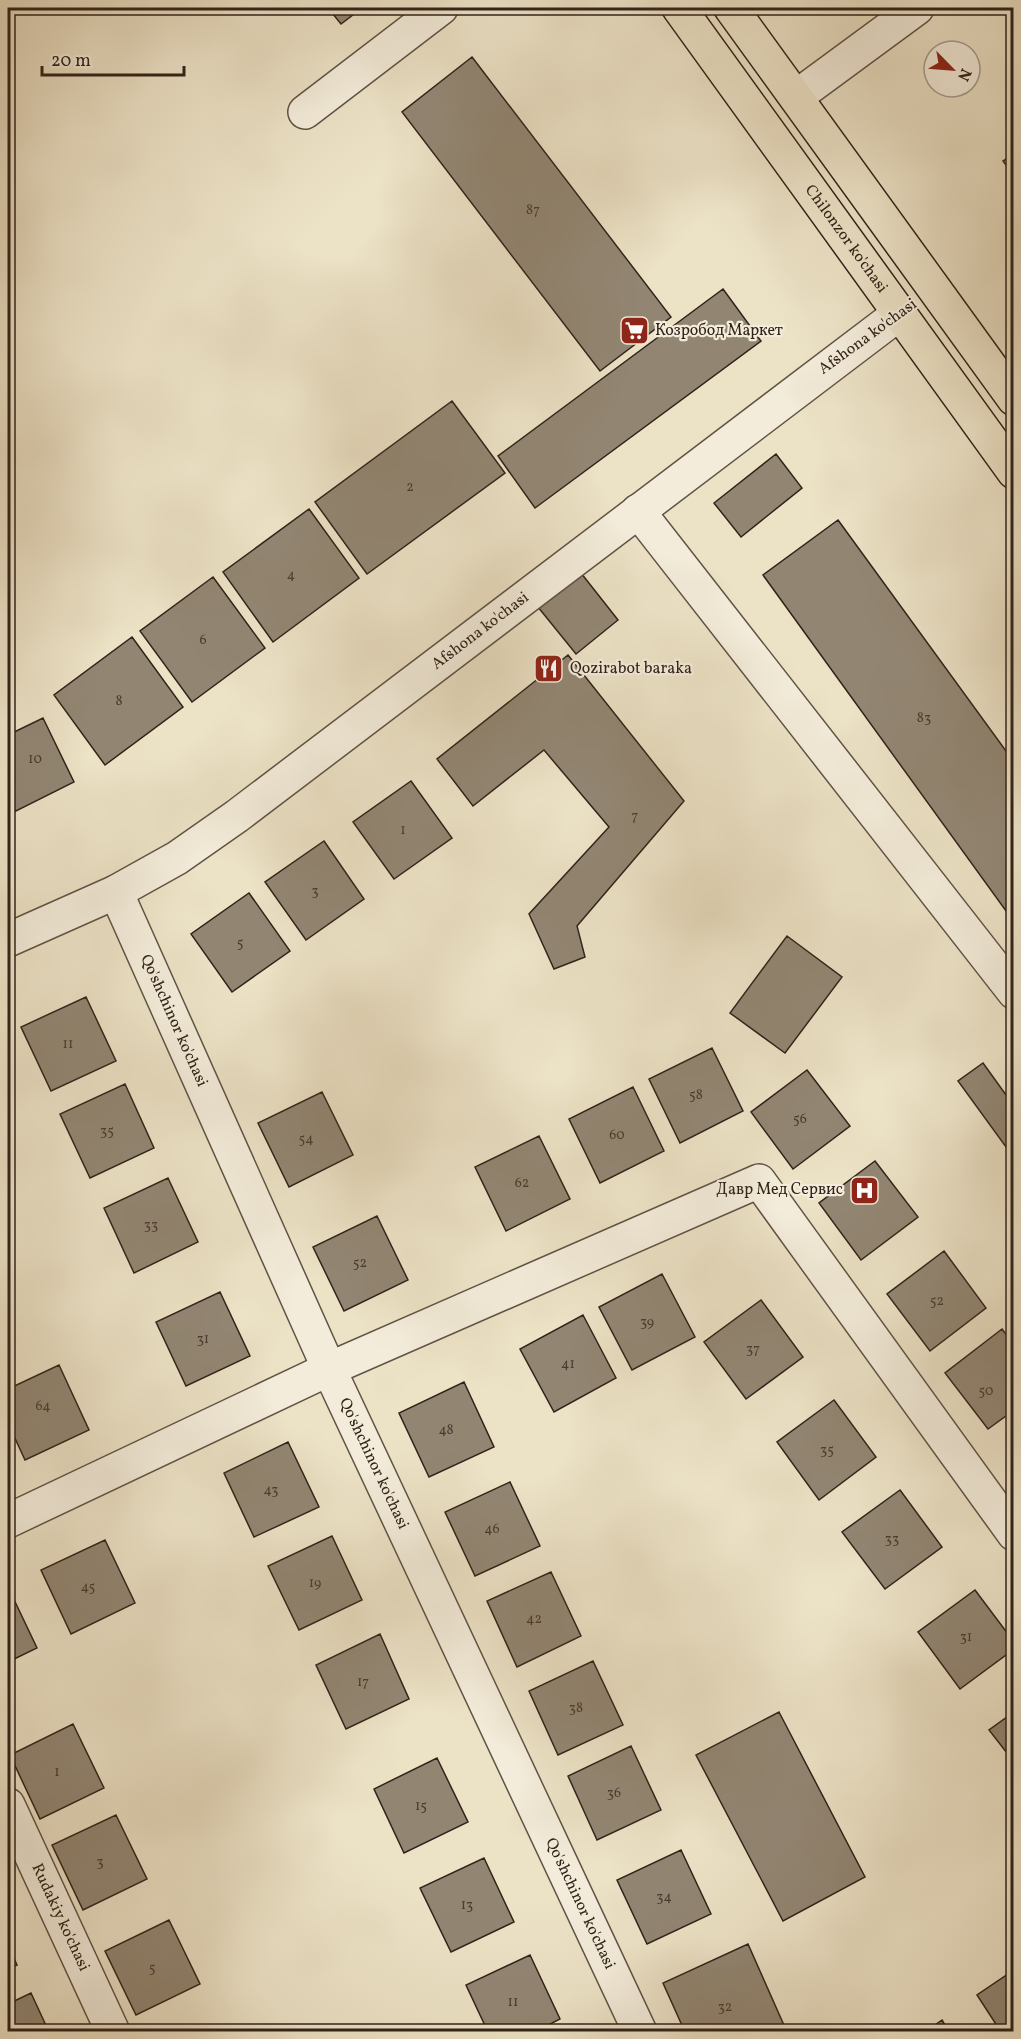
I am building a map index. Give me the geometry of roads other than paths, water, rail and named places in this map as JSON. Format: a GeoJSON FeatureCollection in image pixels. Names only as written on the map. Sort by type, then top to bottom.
{"type":"FeatureCollection","features":[{"type":"Feature","properties":{"kind":"main road","name":"Chilonzor ko'chasi"},"geometry":{"type":"LineString","coordinates":[[679,8],[1014,472]]}},
{"type":"Feature","properties":{"kind":"main road"},"geometry":{"type":"LineString","coordinates":[[731,8],[1014,399]]}},
{"type":"Feature","properties":{"kind":"main road","name":"Afshona ko'chasi"},"geometry":{"type":"LineString","coordinates":[[900,314],[934,289]]}},
{"type":"Feature","properties":{"kind":"street"},"geometry":{"type":"LineString","coordinates":[[305,112],[441,8]]}},
{"type":"Feature","properties":{"kind":"street"},"geometry":{"type":"LineString","coordinates":[[796,97],[917,8]]}},
{"type":"Feature","properties":{"kind":"street","name":"Afshona ko'chasi"},"geometry":{"type":"LineString","coordinates":[[8,940],[116,892],[177,858],[237,816],[900,314]]}},
{"type":"Feature","properties":{"kind":"street"},"geometry":{"type":"LineString","coordinates":[[638,511],[1014,992]]}},
{"type":"Feature","properties":{"kind":"street","name":"Qo'shchinor ko'chasi"},"geometry":{"type":"LineString","coordinates":[[116,892],[329,1369],[640,2031]]}},
{"type":"Feature","properties":{"kind":"street"},"geometry":{"type":"LineString","coordinates":[[8,1521],[329,1369],[759,1181],[1014,1534]]}},
{"type":"Feature","properties":{"kind":"street","name":"Rudakiy ko'chasi"},"geometry":{"type":"LineString","coordinates":[[8,1805],[113,2031]]}},
{"type":"Feature","properties":{"kind":"place","name":"Козробод Маркет"},"geometry":{"type":"Point","coordinates":[634,331]}},
{"type":"Feature","properties":{"kind":"place","name":"Qozirabot baraka"},"geometry":{"type":"Point","coordinates":[549,669]}},
{"type":"Feature","properties":{"kind":"place","name":"Давр Мед Сервис"},"geometry":{"type":"Point","coordinates":[864,1190]}}]}
